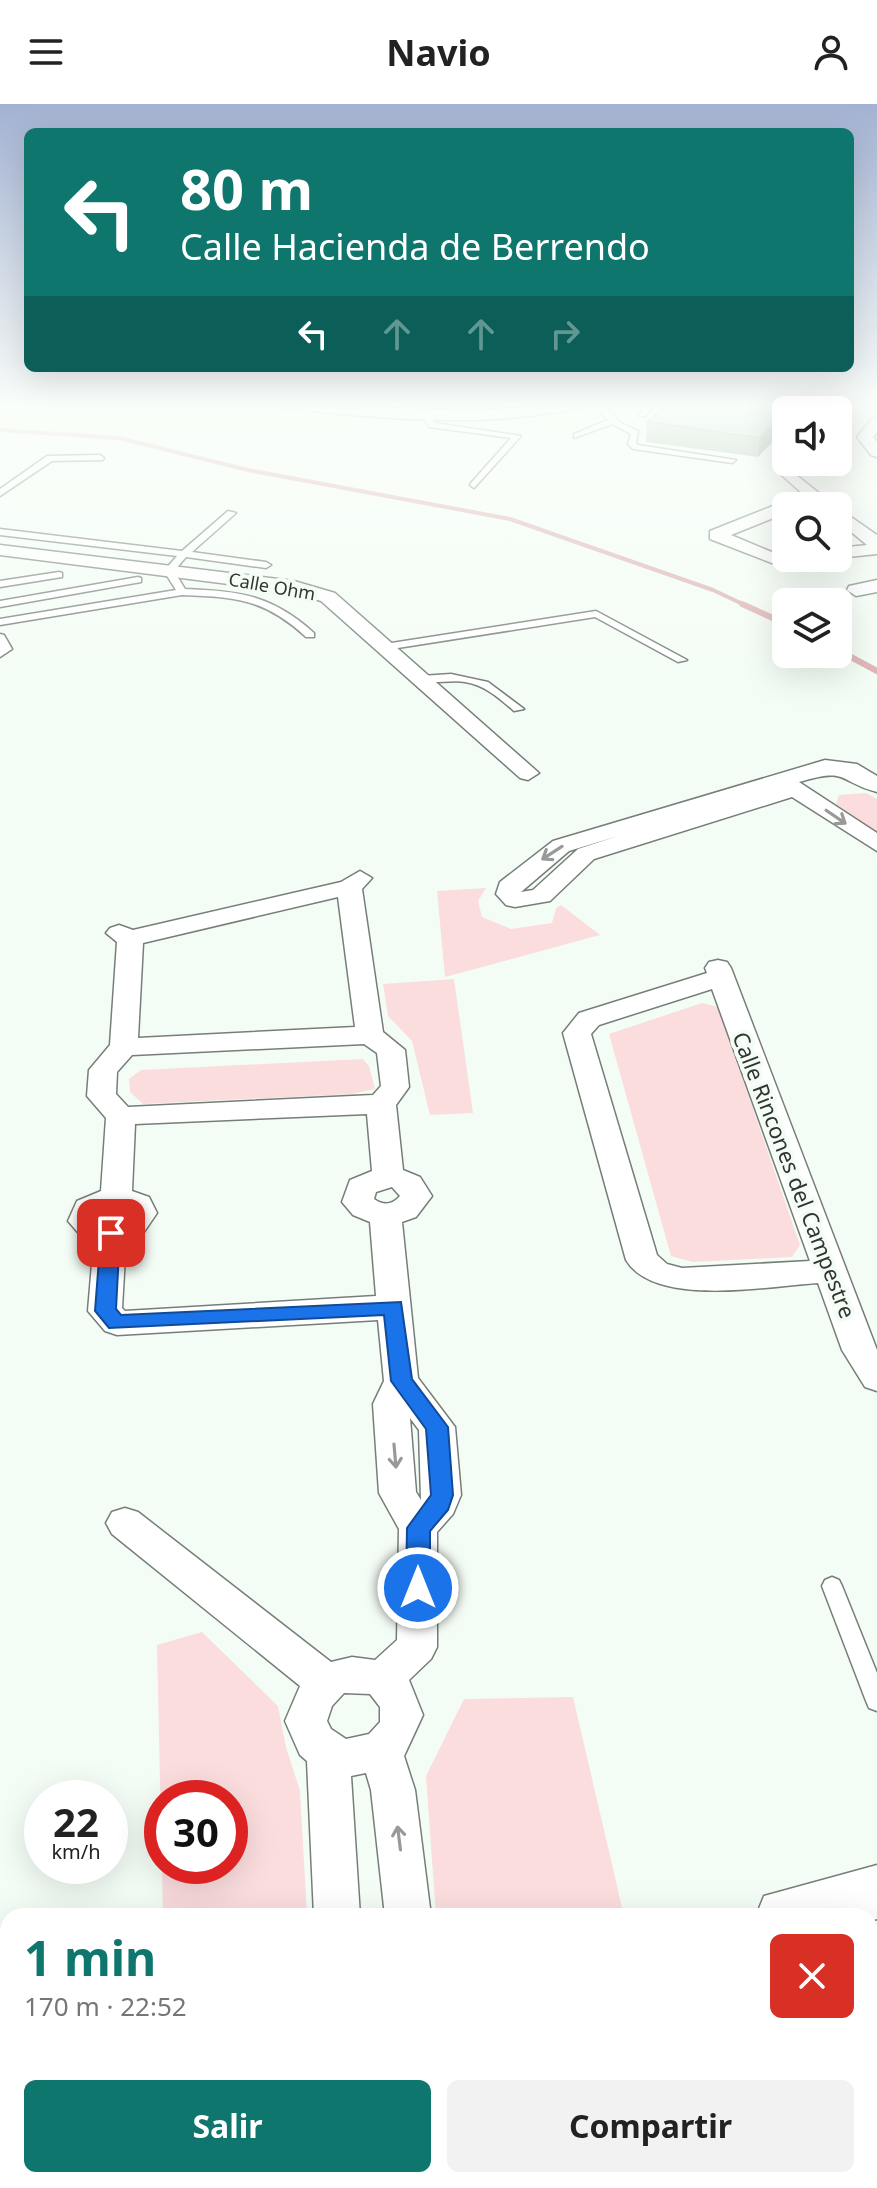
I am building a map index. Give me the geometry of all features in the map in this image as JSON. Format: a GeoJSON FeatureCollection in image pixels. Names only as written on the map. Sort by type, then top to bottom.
{"type":"FeatureCollection","features":[{"type":"Feature","properties":{"kind":"street"},"geometry":{"type":"LineString","coordinates":[[772,517],[716,535],[772,558]]}},
{"type":"Feature","properties":{"kind":"street"},"geometry":{"type":"LineString","coordinates":[[852,525],[877,547]]}},
{"type":"Feature","properties":{"kind":"street"},"geometry":{"type":"LineString","coordinates":[[852,551],[877,547]]}},
{"type":"Feature","properties":{"kind":"street","name":"Calle Ohm"},"geometry":{"type":"LineString","coordinates":[[0,550],[169,571],[328,597],[528,773]]}},
{"type":"Feature","properties":{"kind":"street"},"geometry":{"type":"LineString","coordinates":[[856,590],[877,586]]}},
{"type":"Feature","properties":{"kind":"street"},"geometry":{"type":"LineString","coordinates":[[642,828],[586,854],[535,898],[515,900],[508,894],[509,887],[561,846],[642,828],[788,785],[840,766],[877,785]]}},
{"type":"Feature","properties":{"kind":"street"},"geometry":{"type":"LineString","coordinates":[[788,785],[877,844]]}},
{"type":"Feature","properties":{"kind":"street"},"geometry":{"type":"LineString","coordinates":[[370,1035],[354,882],[124,936],[124,1047],[103,1070],[101,1096],[121,1116],[381,1104]]}},
{"type":"Feature","properties":{"kind":"street","name":"Calle Rincones del Campestre"},"geometry":{"type":"LineString","coordinates":[[830,1271],[682,1279],[656,1273],[642,1260],[577,1033],[589,1019],[719,973],[830,1271],[859,1350],[877,1378]]}},
{"type":"Feature","properties":{"kind":"street"},"geometry":{"type":"LineString","coordinates":[[124,1047],[370,1035],[391,1050],[395,1087],[381,1104],[388,1177],[370,1181],[358,1193],[363,1208],[385,1214],[401,1381],[391,1404],[398,1493],[418,1528],[417,1647],[382,1679]]}},
{"type":"Feature","properties":{"kind":"street"},"geometry":{"type":"LineString","coordinates":[[121,1116],[116,1196],[95,1202],[84,1214],[84,1221],[92,1229],[111,1233],[105,1311],[117,1323],[394,1307]]}},
{"type":"Feature","properties":{"kind":"street"},"geometry":{"type":"LineString","coordinates":[[125,1523],[326,1682]]}},
{"type":"Feature","properties":{"kind":"street"},"geometry":{"type":"LineString","coordinates":[[355,1672],[382,1679],[398,1693],[403,1724],[396,1739],[381,1751],[346,1758],[328,1752],[315,1742],[306,1721],[315,1691],[326,1682],[355,1672]]}},
{"type":"Feature","properties":{"kind":"street"},"geometry":{"type":"LineString","coordinates":[[381,1751],[393,1790],[407,1908]]}},
{"type":"Feature","properties":{"kind":"street"},"geometry":{"type":"LineString","coordinates":[[328,1752],[337,1908]]}},
{"type":"Feature","properties":{"kind":"street"},"geometry":{"type":"LineString","coordinates":[[816,1908],[877,1892]]}},
{"type":"Feature","properties":{"kind":"lane"},"geometry":{"type":"LineString","coordinates":[[182,592],[169,571],[231,513]]}},
{"type":"Feature","properties":{"kind":"lane"},"geometry":{"type":"LineString","coordinates":[[0,532],[266,565]]}},
{"type":"Feature","properties":{"kind":"lane"},"geometry":{"type":"LineString","coordinates":[[0,584],[18,577],[59,575]]}},
{"type":"Feature","properties":{"kind":"lane"},"geometry":{"type":"LineString","coordinates":[[18,577],[46,616]]}},
{"type":"Feature","properties":{"kind":"lane"},"geometry":{"type":"LineString","coordinates":[[0,604],[138,580]]}},
{"type":"Feature","properties":{"kind":"lane"},"geometry":{"type":"LineString","coordinates":[[0,622],[182,592],[255,597],[288,612],[310,635]]}},
{"type":"Feature","properties":{"kind":"lane"},"geometry":{"type":"LineString","coordinates":[[385,647],[593,614],[602,615],[682,660]]}},
{"type":"Feature","properties":{"kind":"lane"},"geometry":{"type":"LineString","coordinates":[[0,637],[7,649],[0,654]]}},
{"type":"Feature","properties":{"kind":"lane"},"geometry":{"type":"LineString","coordinates":[[421,679],[480,680],[495,688],[518,709]]}},
{"type":"Feature","properties":{"kind":"lane"},"geometry":{"type":"LineString","coordinates":[[832,1586],[877,1701]]}},
{"type":"Feature","properties":{"kind":"shaded area"},"geometry":{"type":"Polygon","coordinates":[[[866,793],[877,799],[877,832],[836,804],[839,795],[866,793]]]}},
{"type":"Feature","properties":{"kind":"shaded area"},"geometry":{"type":"Polygon","coordinates":[[[486,888],[478,901],[482,917],[511,929],[552,923],[556,908],[561,905],[600,935],[445,977],[437,891],[486,888]]]}},
{"type":"Feature","properties":{"kind":"shaded area"},"geometry":{"type":"Polygon","coordinates":[[[454,979],[473,1113],[430,1115],[412,1041],[388,1016],[383,984],[454,979]]]}},
{"type":"Feature","properties":{"kind":"shaded area"},"geometry":{"type":"Polygon","coordinates":[[[702,1003],[718,1007],[800,1245],[792,1257],[693,1262],[671,1256],[609,1034],[702,1003]]]}},
{"type":"Feature","properties":{"kind":"shaded area"},"geometry":{"type":"Polygon","coordinates":[[[363,1059],[369,1066],[375,1089],[352,1094],[143,1104],[130,1092],[129,1079],[141,1070],[363,1059]]]}},
{"type":"Feature","properties":{"kind":"shaded area"},"geometry":{"type":"Polygon","coordinates":[[[202,1632],[278,1706],[286,1747],[300,1791],[307,1908],[163,1908],[162,1884],[248,1884],[248,1780],[160,1780],[157,1645],[202,1632]]]}},
{"type":"Feature","properties":{"kind":"shaded area"},"geometry":{"type":"Polygon","coordinates":[[[573,1697],[622,1908],[435,1908],[426,1776],[464,1699],[573,1697]]]}},
{"type":"Feature","properties":{"kind":"waterway"},"geometry":{"type":"LineString","coordinates":[[404,499],[510,519],[713,590],[747,606]]}},
{"type":"Feature","properties":{"kind":"waterway"},"geometry":{"type":"LineString","coordinates":[[742,604],[772,618]]}},
{"type":"Feature","properties":{"kind":"waterway"},"geometry":{"type":"LineString","coordinates":[[852,658],[877,671]]}},
{"type":"Feature","properties":{"kind":"route"},"geometry":{"type":"LineString","coordinates":[[111,1233],[105,1311],[117,1323],[394,1307],[401,1381],[437,1427],[442,1495],[440,1504],[418,1528],[418,1588]]}}]}
